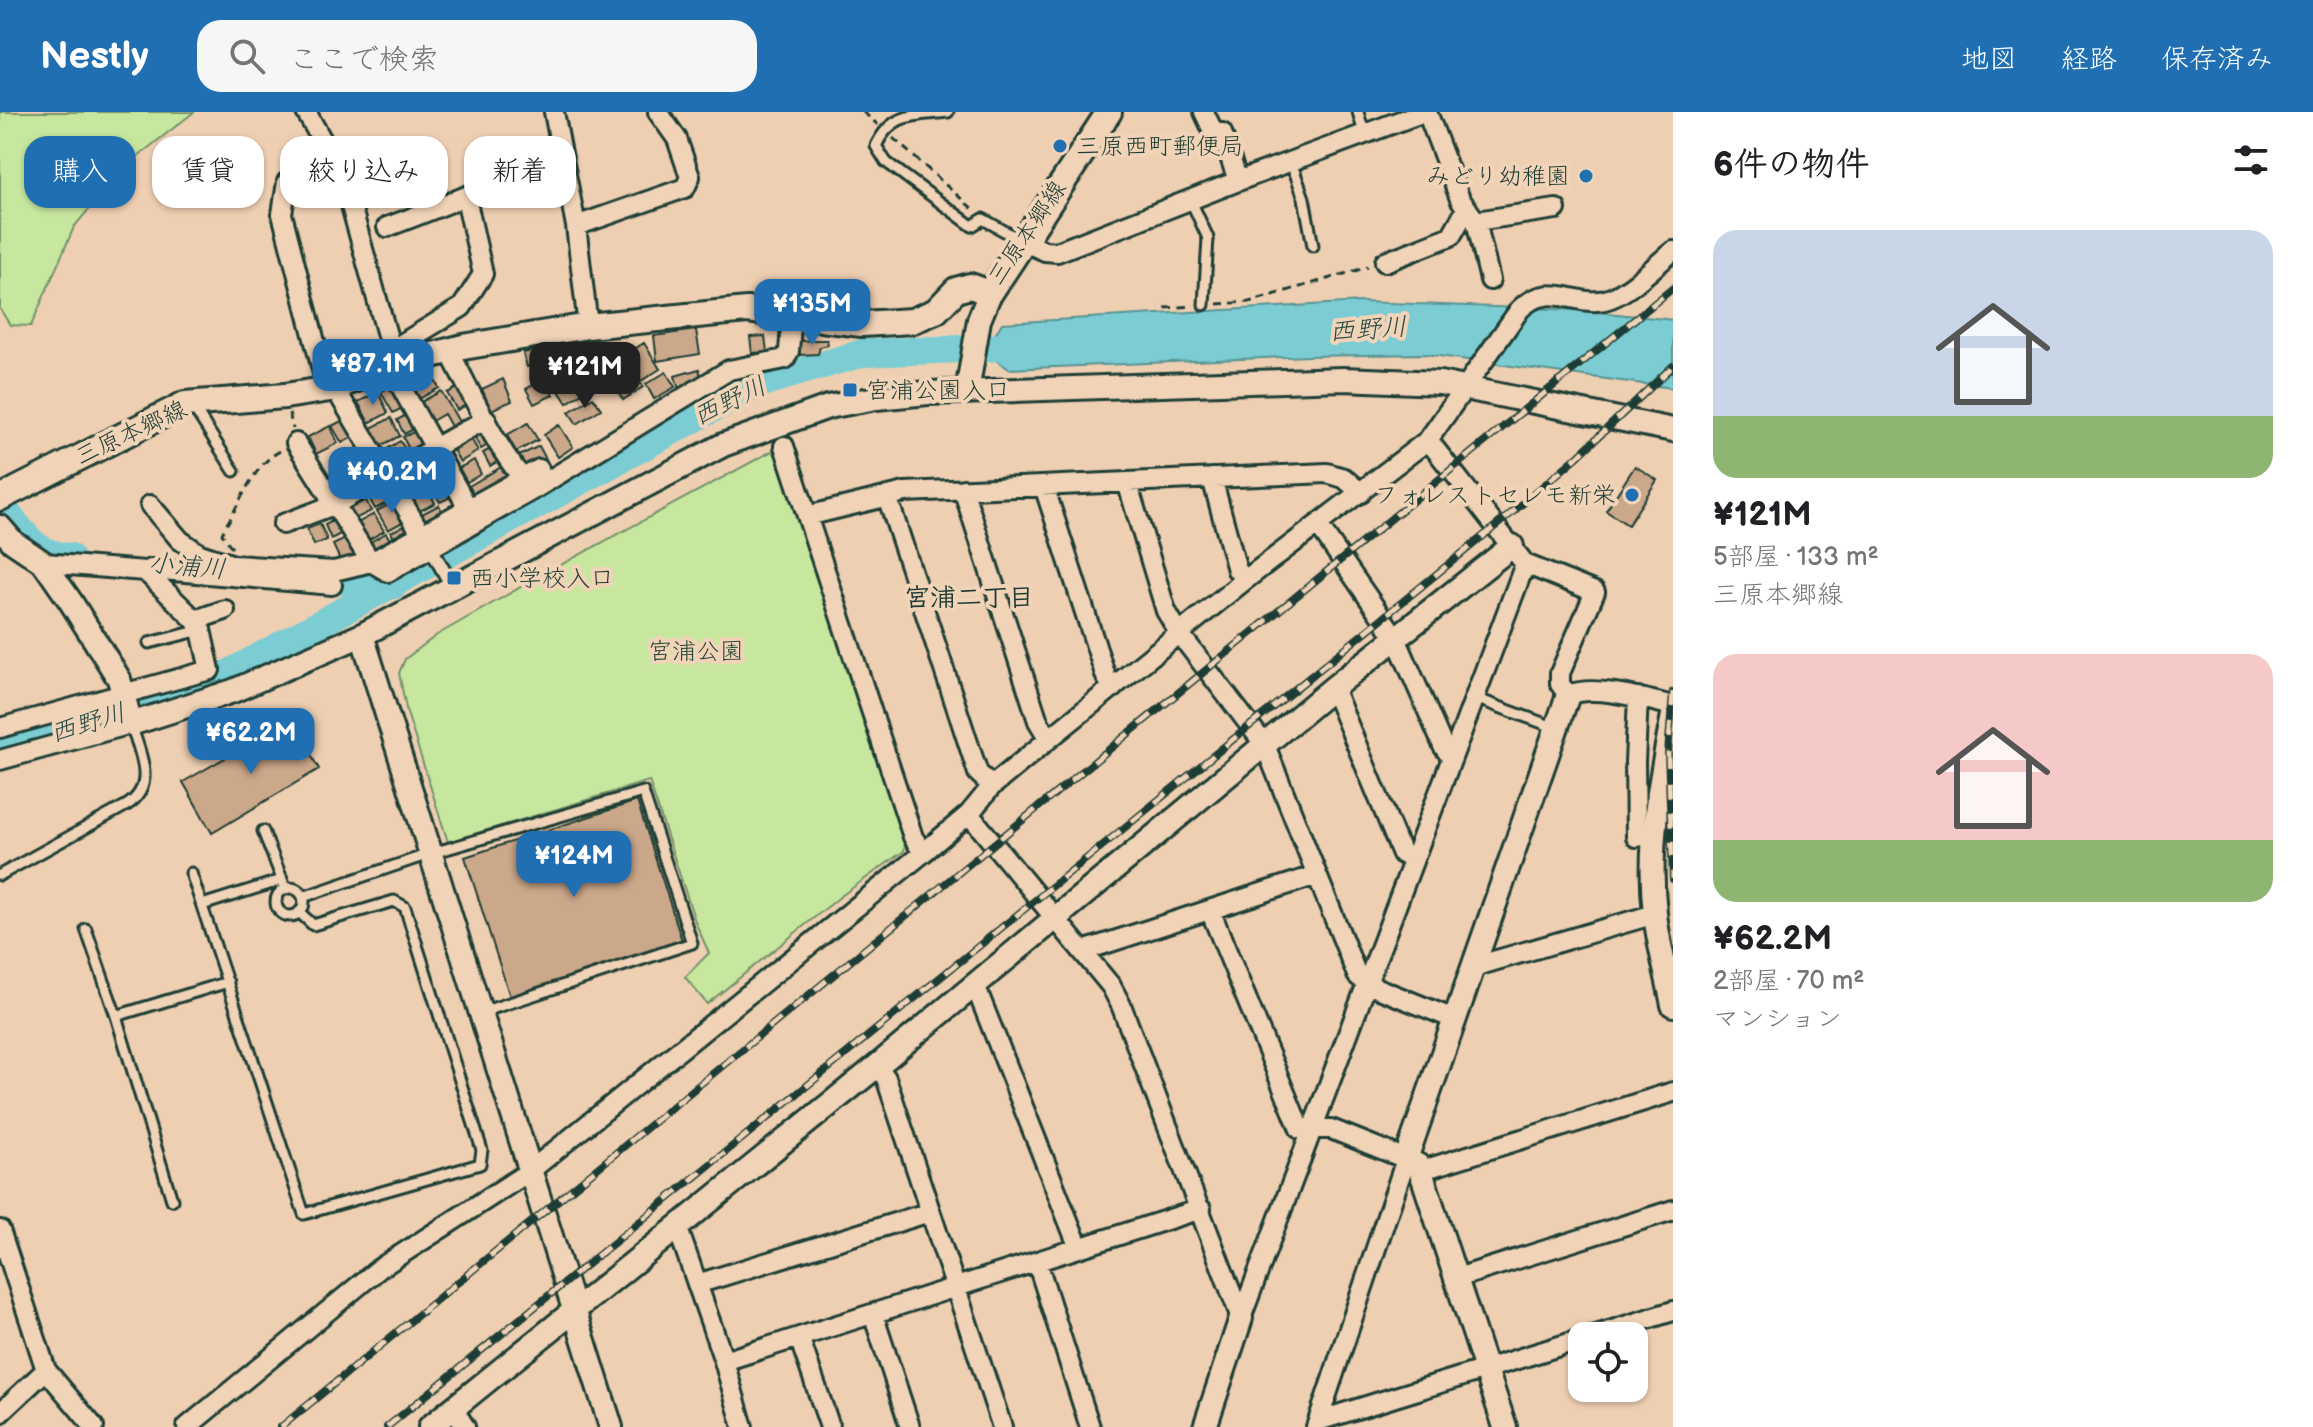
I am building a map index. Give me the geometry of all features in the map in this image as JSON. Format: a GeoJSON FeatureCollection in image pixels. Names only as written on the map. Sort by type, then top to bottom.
{"type":"FeatureCollection","features":[{"type":"Feature","properties":{"kind":"main road","name":"三原本郷線"},"geometry":{"type":"LineString","coordinates":[[0,498],[185,404],[330,389],[395,365],[449,351],[588,326],[747,310],[862,324],[912,321],[936,311],[956,290],[970,286],[990,293],[1098,117]]}},
{"type":"Feature","properties":{"kind":"street"},"geometry":{"type":"LineString","coordinates":[[306,112],[343,177],[395,365]]}},
{"type":"Feature","properties":{"kind":"street"},"geometry":{"type":"LineString","coordinates":[[554,112],[559,136]]}},
{"type":"Feature","properties":{"kind":"street"},"geometry":{"type":"LineString","coordinates":[[576,226],[685,188],[690,177],[677,139],[658,112]]}},
{"type":"Feature","properties":{"kind":"street"},"geometry":{"type":"LineString","coordinates":[[1204,112],[1213,131],[1222,133],[1238,181]]}},
{"type":"Feature","properties":{"kind":"street"},"geometry":{"type":"LineString","coordinates":[[1022,241],[1045,251],[1057,252],[1426,112],[1460,199],[1472,214],[1490,280]]}},
{"type":"Feature","properties":{"kind":"street"},"geometry":{"type":"LineString","coordinates":[[387,227],[464,199]]}},
{"type":"Feature","properties":{"kind":"street"},"geometry":{"type":"LineString","coordinates":[[283,208],[326,385],[339,395],[448,579]]}},
{"type":"Feature","properties":{"kind":"street"},"geometry":{"type":"LineString","coordinates":[[468,208],[483,274],[462,307],[403,343],[394,374],[468,508]]}},
{"type":"Feature","properties":{"kind":"street"},"geometry":{"type":"LineString","coordinates":[[573,208],[588,326]]}},
{"type":"Feature","properties":{"kind":"street"},"geometry":{"type":"LineString","coordinates":[[1385,262],[1451,236],[1472,214],[1556,209]]}},
{"type":"Feature","properties":{"kind":"street"},"geometry":{"type":"LineString","coordinates":[[187,1427],[380,1268],[530,1171],[923,853],[969,814],[992,786],[1179,633],[1428,440],[1529,300],[1553,294],[1596,300],[1612,298],[1673,251]]}},
{"type":"Feature","properties":{"kind":"street"},"geometry":{"type":"LineString","coordinates":[[967,392],[979,320],[990,293]]}},
{"type":"Feature","properties":{"kind":"street"},"geometry":{"type":"LineString","coordinates":[[150,505],[180,540],[200,554],[241,565],[334,571],[371,562],[426,542],[729,370],[785,359],[789,351],[792,314]]}},
{"type":"Feature","properties":{"kind":"street"},"geometry":{"type":"LineString","coordinates":[[449,351],[486,419],[527,484]]}},
{"type":"Feature","properties":{"kind":"street"},"geometry":{"type":"LineString","coordinates":[[0,760],[222,695],[362,635],[723,445],[828,407],[876,398],[967,392],[1343,379],[1440,383],[1673,430]]}},
{"type":"Feature","properties":{"kind":"street"},"geometry":{"type":"LineString","coordinates":[[283,524],[336,504],[486,419]]}},
{"type":"Feature","properties":{"kind":"street"},"geometry":{"type":"LineString","coordinates":[[1428,440],[1518,555],[1595,592],[1560,673],[1560,684],[1568,695]]}},
{"type":"Feature","properties":{"kind":"street"},"geometry":{"type":"LineString","coordinates":[[296,443],[371,562]]}},
{"type":"Feature","properties":{"kind":"street"},"geometry":{"type":"LineString","coordinates":[[784,446],[913,837],[923,853]]}},
{"type":"Feature","properties":{"kind":"street"},"geometry":{"type":"LineString","coordinates":[[426,542],[468,508],[527,484],[539,469]]}},
{"type":"Feature","properties":{"kind":"street"},"geometry":{"type":"LineString","coordinates":[[807,516],[905,492],[1327,473],[1344,478],[1361,493]]}},
{"type":"Feature","properties":{"kind":"street"},"geometry":{"type":"LineString","coordinates":[[1212,478],[1237,570],[1245,580]]}},
{"type":"Feature","properties":{"kind":"street"},"geometry":{"type":"LineString","coordinates":[[1127,482],[1166,611],[1179,633],[1265,745],[1357,975],[1367,984],[1454,1019]]}},
{"type":"Feature","properties":{"kind":"street"},"geometry":{"type":"LineString","coordinates":[[1044,486],[1106,677],[1113,688]]}},
{"type":"Feature","properties":{"kind":"street"},"geometry":{"type":"LineString","coordinates":[[963,489],[1038,721],[1049,739]]}},
{"type":"Feature","properties":{"kind":"street"},"geometry":{"type":"LineString","coordinates":[[887,496],[978,773],[992,786]]}},
{"type":"Feature","properties":{"kind":"street"},"geometry":{"type":"LineString","coordinates":[[1318,525],[1396,638],[1443,746],[1452,758]]}},
{"type":"Feature","properties":{"kind":"street"},"geometry":{"type":"LineString","coordinates":[[0,527],[13,542],[44,563],[119,679],[131,724]]}},
{"type":"Feature","properties":{"kind":"street"},"geometry":{"type":"LineString","coordinates":[[430,1427],[459,1418],[574,1310],[877,1066],[1333,688],[1396,638],[1518,555]]}},
{"type":"Feature","properties":{"kind":"street"},"geometry":{"type":"LineString","coordinates":[[1205,1427],[1241,1318],[1475,698],[1518,555]]}},
{"type":"Feature","properties":{"kind":"street"},"geometry":{"type":"LineString","coordinates":[[44,563],[332,585]]}},
{"type":"Feature","properties":{"kind":"street"},"geometry":{"type":"LineString","coordinates":[[0,728],[210,670],[198,625],[146,572]]}},
{"type":"Feature","properties":{"kind":"street"},"geometry":{"type":"LineString","coordinates":[[198,625],[225,610]]}},
{"type":"Feature","properties":{"kind":"street"},"geometry":{"type":"LineString","coordinates":[[362,635],[611,1427]]}},
{"type":"Feature","properties":{"kind":"street"},"geometry":{"type":"LineString","coordinates":[[1333,688],[1402,854],[1414,858]]}},
{"type":"Feature","properties":{"kind":"street"},"geometry":{"type":"LineString","coordinates":[[1568,695],[1579,691],[1638,697],[1673,706]]}},
{"type":"Feature","properties":{"kind":"street"},"geometry":{"type":"LineString","coordinates":[[1317,1424],[1412,1163],[1454,1019],[1568,695]]}},
{"type":"Feature","properties":{"kind":"street"},"geometry":{"type":"LineString","coordinates":[[1638,697],[1636,837],[1654,834]]}},
{"type":"Feature","properties":{"kind":"street"},"geometry":{"type":"LineString","coordinates":[[1673,715],[1657,795],[1652,856],[1655,914],[1673,1005]]}},
{"type":"Feature","properties":{"kind":"street"},"geometry":{"type":"LineString","coordinates":[[969,814],[1111,986],[1201,1209],[1241,1318]]}},
{"type":"Feature","properties":{"kind":"street"},"geometry":{"type":"LineString","coordinates":[[1083,951],[1317,875]]}},
{"type":"Feature","properties":{"kind":"street"},"geometry":{"type":"LineString","coordinates":[[1210,910],[1300,1129],[1331,1129],[1426,1169],[1673,1092]]}},
{"type":"Feature","properties":{"kind":"street"},"geometry":{"type":"LineString","coordinates":[[1473,967],[1655,914]]}},
{"type":"Feature","properties":{"kind":"street"},"geometry":{"type":"LineString","coordinates":[[975,985],[1079,1248]]}},
{"type":"Feature","properties":{"kind":"street"},"geometry":{"type":"LineString","coordinates":[[877,1066],[886,1078],[1002,1427]]}},
{"type":"Feature","properties":{"kind":"street"},"geometry":{"type":"LineString","coordinates":[[1412,1163],[1457,1278],[1505,1427]]}},
{"type":"Feature","properties":{"kind":"street"},"geometry":{"type":"LineString","coordinates":[[724,1361],[1201,1209]]}},
{"type":"Feature","properties":{"kind":"street"},"geometry":{"type":"LineString","coordinates":[[1457,1278],[1673,1210]]}},
{"type":"Feature","properties":{"kind":"street"},"geometry":{"type":"LineString","coordinates":[[697,1284],[930,1212]]}},
{"type":"Feature","properties":{"kind":"street"},"geometry":{"type":"LineString","coordinates":[[677,1226],[724,1361],[743,1427]]}},
{"type":"Feature","properties":{"kind":"street"},"geometry":{"type":"LineString","coordinates":[[0,1230],[46,1370],[94,1427]]}},
{"type":"Feature","properties":{"kind":"street"},"geometry":{"type":"LineString","coordinates":[[1037,1262],[1090,1427]]}},
{"type":"Feature","properties":{"kind":"street"},"geometry":{"type":"LineString","coordinates":[[1638,1322],[1673,1311]]}},
{"type":"Feature","properties":{"kind":"street"},"geometry":{"type":"LineString","coordinates":[[873,1314],[910,1427]]}},
{"type":"Feature","properties":{"kind":"street"},"geometry":{"type":"LineString","coordinates":[[799,1337],[830,1427]]}},
{"type":"Feature","properties":{"kind":"street"},"geometry":{"type":"LineString","coordinates":[[1317,1424],[1568,1343]]}},
{"type":"Feature","properties":{"kind":"street"},"geometry":{"type":"LineString","coordinates":[[0,1413],[46,1370]]}},
{"type":"Feature","properties":{"kind":"lane"},"geometry":{"type":"LineString","coordinates":[[948,112],[903,115],[883,130],[876,146],[886,162],[972,226],[983,219],[1022,241]]}},
{"type":"Feature","properties":{"kind":"lane"},"geometry":{"type":"LineString","coordinates":[[1358,112],[1364,133]]}},
{"type":"Feature","properties":{"kind":"lane"},"geometry":{"type":"LineString","coordinates":[[1291,162],[1304,198],[1313,246]]}},
{"type":"Feature","properties":{"kind":"lane"},"geometry":{"type":"LineString","coordinates":[[1191,201],[1208,238],[1204,305]]}},
{"type":"Feature","properties":{"kind":"lane"},"geometry":{"type":"LineString","coordinates":[[196,403],[196,411],[234,471]]}},
{"type":"Feature","properties":{"kind":"lane"},"geometry":{"type":"LineString","coordinates":[[149,643],[198,625]]}},
{"type":"Feature","properties":{"kind":"lane"},"geometry":{"type":"LineString","coordinates":[[1475,698],[1556,728]]}},
{"type":"Feature","properties":{"kind":"lane"},"geometry":{"type":"LineString","coordinates":[[0,875],[127,805],[139,795],[146,780],[131,724]]}},
{"type":"Feature","properties":{"kind":"lane"},"geometry":{"type":"LineString","coordinates":[[303,897],[429,854],[643,792],[692,943],[480,1013]]}},
{"type":"Feature","properties":{"kind":"lane"},"geometry":{"type":"LineString","coordinates":[[263,831],[284,884]]}},
{"type":"Feature","properties":{"kind":"lane"},"geometry":{"type":"LineString","coordinates":[[191,873],[304,1214],[480,1164],[482,1150],[405,907],[394,901],[313,925],[299,912]]}},
{"type":"Feature","properties":{"kind":"lane"},"geometry":{"type":"LineString","coordinates":[[202,905],[284,884],[296,889],[303,897],[302,908],[294,915],[283,914],[276,906],[277,895],[284,884]]}},
{"type":"Feature","properties":{"kind":"lane"},"geometry":{"type":"LineString","coordinates":[[86,929],[172,1200]]}},
{"type":"Feature","properties":{"kind":"lane"},"geometry":{"type":"LineString","coordinates":[[116,1016],[228,982]]}},
{"type":"Feature","properties":{"kind":"path"},"geometry":{"type":"LineString","coordinates":[[863,112],[983,219]]}},
{"type":"Feature","properties":{"kind":"path"},"geometry":{"type":"LineString","coordinates":[[1165,308],[1249,302],[1385,262]]}},
{"type":"Feature","properties":{"kind":"path"},"geometry":{"type":"LineString","coordinates":[[241,565],[222,534],[254,477],[270,456],[296,443],[285,396]]}},
{"type":"Feature","properties":{"kind":"green space"},"geometry":{"type":"Polygon","coordinates":[[[0,112],[194,112],[163,136],[152,136],[152,145],[136,158],[136,136],[24,136],[24,208],[90,208],[74,227],[31,326],[10,325],[0,309],[0,112]]]}},
{"type":"Feature","properties":{"kind":"green space","name":"宮浦公園"},"geometry":{"type":"Polygon","coordinates":[[[772,451],[782,462],[905,842],[904,851],[841,896],[707,1004],[685,977],[709,953],[696,924],[649,781],[448,842],[407,713],[399,673],[405,659],[437,635],[772,451]]]}},
{"type":"Feature","properties":{"kind":"water"},"geometry":{"type":"Polygon","coordinates":[[[1362,302],[1579,310],[1673,320],[1673,388],[1424,354],[1009,369],[997,361],[993,338],[1002,323],[1362,302]]]}},
{"type":"Feature","properties":{"kind":"building"},"geometry":{"type":"Polygon","coordinates":[[[696,330],[700,354],[657,361],[654,336],[696,330]]]}},
{"type":"Feature","properties":{"kind":"building"},"geometry":{"type":"Polygon","coordinates":[[[765,336],[767,352],[752,353],[750,337],[765,336]]]}},
{"type":"Feature","properties":{"kind":"building"},"geometry":{"type":"Polygon","coordinates":[[[827,340],[828,345],[820,347],[818,354],[800,355],[800,341],[827,340]]]}},
{"type":"Feature","properties":{"kind":"building"},"geometry":{"type":"Polygon","coordinates":[[[644,343],[660,369],[641,381],[625,355],[644,343]]]}},
{"type":"Feature","properties":{"kind":"building"},"geometry":{"type":"Polygon","coordinates":[[[618,348],[630,369],[613,379],[601,358],[618,348]]]}},
{"type":"Feature","properties":{"kind":"building"},"geometry":{"type":"Polygon","coordinates":[[[542,349],[546,362],[527,367],[523,353],[542,349]]]}},
{"type":"Feature","properties":{"kind":"building"},"geometry":{"type":"Polygon","coordinates":[[[568,359],[577,374],[555,387],[546,372],[568,359]]]}},
{"type":"Feature","properties":{"kind":"building"},"geometry":{"type":"Polygon","coordinates":[[[427,365],[439,388],[419,399],[406,376],[427,365]]]}},
{"type":"Feature","properties":{"kind":"building"},"geometry":{"type":"Polygon","coordinates":[[[699,369],[703,383],[679,390],[675,376],[699,369]]]}},
{"type":"Feature","properties":{"kind":"building"},"geometry":{"type":"Polygon","coordinates":[[[633,370],[643,387],[623,400],[613,383],[633,370]]]}},
{"type":"Feature","properties":{"kind":"building"},"geometry":{"type":"Polygon","coordinates":[[[666,372],[675,387],[654,399],[646,384],[666,372]]]}},
{"type":"Feature","properties":{"kind":"building"},"geometry":{"type":"Polygon","coordinates":[[[580,377],[588,389],[567,403],[559,391],[580,377]]]}},
{"type":"Feature","properties":{"kind":"building"},"geometry":{"type":"Polygon","coordinates":[[[503,379],[512,401],[491,410],[482,389],[503,379]]]}},
{"type":"Feature","properties":{"kind":"building"},"geometry":{"type":"Polygon","coordinates":[[[544,379],[553,395],[534,404],[526,389],[544,379]]]}},
{"type":"Feature","properties":{"kind":"building"},"geometry":{"type":"Polygon","coordinates":[[[396,383],[408,405],[393,413],[381,392],[396,383]]]}},
{"type":"Feature","properties":{"kind":"building"},"geometry":{"type":"Polygon","coordinates":[[[463,385],[472,402],[457,410],[447,393],[463,385]]]}},
{"type":"Feature","properties":{"kind":"building"},"geometry":{"type":"Polygon","coordinates":[[[441,391],[461,425],[453,430],[444,414],[432,421],[421,402],[441,391]]]}},
{"type":"Feature","properties":{"kind":"building"},"geometry":{"type":"Polygon","coordinates":[[[378,392],[388,413],[369,423],[358,402],[378,392]]]}},
{"type":"Feature","properties":{"kind":"building"},"geometry":{"type":"Polygon","coordinates":[[[593,397],[601,409],[577,424],[569,412],[593,397]]]}},
{"type":"Feature","properties":{"kind":"building"},"geometry":{"type":"Polygon","coordinates":[[[412,412],[420,426],[404,434],[397,420],[412,412]]]}},
{"type":"Feature","properties":{"kind":"building"},"geometry":{"type":"Polygon","coordinates":[[[349,417],[359,434],[342,443],[332,426],[349,417]]]}},
{"type":"Feature","properties":{"kind":"building"},"geometry":{"type":"Polygon","coordinates":[[[391,418],[400,436],[380,446],[371,428],[391,418]]]}},
{"type":"Feature","properties":{"kind":"building"},"geometry":{"type":"Polygon","coordinates":[[[528,423],[538,440],[516,452],[507,435],[528,423]]]}},
{"type":"Feature","properties":{"kind":"building"},"geometry":{"type":"Polygon","coordinates":[[[484,425],[494,441],[481,449],[472,433],[484,425]]]}},
{"type":"Feature","properties":{"kind":"building"},"geometry":{"type":"Polygon","coordinates":[[[559,425],[573,447],[558,457],[544,435],[559,425]]]}},
{"type":"Feature","properties":{"kind":"building"},"geometry":{"type":"Polygon","coordinates":[[[330,426],[338,443],[316,454],[308,437],[330,426]]]}},
{"type":"Feature","properties":{"kind":"building"},"geometry":{"type":"Polygon","coordinates":[[[423,428],[432,445],[412,456],[403,437],[423,428]]]}},
{"type":"Feature","properties":{"kind":"building"},"geometry":{"type":"Polygon","coordinates":[[[469,435],[478,451],[460,462],[451,446],[469,435]]]}},
{"type":"Feature","properties":{"kind":"building"},"geometry":{"type":"Polygon","coordinates":[[[400,441],[409,455],[391,466],[382,452],[400,441]]]}},
{"type":"Feature","properties":{"kind":"building"},"geometry":{"type":"Polygon","coordinates":[[[498,445],[505,457],[490,466],[483,453],[498,445]]]}},
{"type":"Feature","properties":{"kind":"building"},"geometry":{"type":"Polygon","coordinates":[[[539,446],[547,461],[527,471],[519,456],[539,446]]]}},
{"type":"Feature","properties":{"kind":"building"},"geometry":{"type":"Polygon","coordinates":[[[435,453],[445,473],[428,482],[417,461],[435,453]]]}},
{"type":"Feature","properties":{"kind":"building"},"geometry":{"type":"Polygon","coordinates":[[[371,455],[382,473],[363,484],[353,466],[371,455]]]}},
{"type":"Feature","properties":{"kind":"building"},"geometry":{"type":"Polygon","coordinates":[[[474,460],[481,474],[467,482],[459,468],[474,460]]]}},
{"type":"Feature","properties":{"kind":"building"},"geometry":{"type":"Polygon","coordinates":[[[508,463],[516,477],[477,499],[469,486],[508,463]]]}},
{"type":"Feature","properties":{"kind":"building"},"geometry":{"type":"Polygon","coordinates":[[[350,465],[359,484],[339,495],[329,476],[350,465]]]}},
{"type":"Feature","properties":{"kind":"building"},"geometry":{"type":"Polygon","coordinates":[[[415,465],[425,483],[403,495],[393,477],[415,465]]]}},
{"type":"Feature","properties":{"kind":"building","name":"フォレストセレモ新栄"},"geometry":{"type":"Polygon","coordinates":[[[1635,466],[1657,480],[1628,525],[1606,511],[1635,466]]]}},
{"type":"Feature","properties":{"kind":"building"},"geometry":{"type":"Polygon","coordinates":[[[445,476],[455,495],[440,502],[430,484],[445,476]]]}},
{"type":"Feature","properties":{"kind":"building"},"geometry":{"type":"Polygon","coordinates":[[[386,481],[396,498],[375,509],[366,492],[386,481]]]}},
{"type":"Feature","properties":{"kind":"building"},"geometry":{"type":"Polygon","coordinates":[[[426,486],[435,503],[414,514],[405,496],[426,486]]]}},
{"type":"Feature","properties":{"kind":"building"},"geometry":{"type":"Polygon","coordinates":[[[364,496],[371,511],[351,521],[344,506],[364,496]]]}},
{"type":"Feature","properties":{"kind":"building"},"geometry":{"type":"Polygon","coordinates":[[[397,500],[408,519],[388,530],[377,511],[397,500]]]}},
{"type":"Feature","properties":{"kind":"building"},"geometry":{"type":"Polygon","coordinates":[[[439,505],[445,518],[424,528],[418,516],[439,505]]]}},
{"type":"Feature","properties":{"kind":"building"},"geometry":{"type":"Polygon","coordinates":[[[374,514],[384,531],[366,541],[356,524],[374,514]]]}},
{"type":"Feature","properties":{"kind":"building"},"geometry":{"type":"Polygon","coordinates":[[[340,517],[346,531],[331,539],[325,525],[340,517]]]}},
{"type":"Feature","properties":{"kind":"building"},"geometry":{"type":"Polygon","coordinates":[[[409,523],[415,536],[397,545],[391,532],[409,523]]]}},
{"type":"Feature","properties":{"kind":"building"},"geometry":{"type":"Polygon","coordinates":[[[320,524],[327,540],[314,545],[307,529],[320,524]]]}},
{"type":"Feature","properties":{"kind":"building"},"geometry":{"type":"Polygon","coordinates":[[[386,533],[394,547],[375,558],[367,544],[386,533]]]}},
{"type":"Feature","properties":{"kind":"building"},"geometry":{"type":"Polygon","coordinates":[[[351,536],[361,555],[342,564],[333,545],[351,536]]]}},
{"type":"Feature","properties":{"kind":"building"},"geometry":{"type":"Polygon","coordinates":[[[291,720],[319,769],[212,833],[183,782],[291,720]]]}},
{"type":"Feature","properties":{"kind":"building"},"geometry":{"type":"Polygon","coordinates":[[[637,801],[682,941],[510,997],[465,857],[637,801]]]}},
{"type":"Feature","properties":{"kind":"waterway","name":"西野川"},"geometry":{"type":"LineString","coordinates":[[0,751],[143,708],[222,677],[758,384],[863,353],[1031,346]]}},
{"type":"Feature","properties":{"kind":"waterway","name":"小浦川"},"geometry":{"type":"LineString","coordinates":[[0,506],[36,546],[56,555],[70,557]]}},
{"type":"Feature","properties":{"kind":"waterway","name":"小浦川"},"geometry":{"type":"LineString","coordinates":[[303,577],[394,585]]}},
{"type":"Feature","properties":{"kind":"railway"},"geometry":{"type":"LineString","coordinates":[[281,1427],[1673,288]]}},
{"type":"Feature","properties":{"kind":"railway"},"geometry":{"type":"LineString","coordinates":[[387,1427],[1508,516],[1576,458],[1673,366]]}},
{"type":"Feature","properties":{"kind":"railway"},"geometry":{"type":"LineString","coordinates":[[1673,692],[1668,753],[1673,879]]}},
{"type":"Feature","properties":{"kind":"place","name":"三原西町郵便局"},"geometry":{"type":"Point","coordinates":[1060,146]}},
{"type":"Feature","properties":{"kind":"place","name":"みどり幼稚園"},"geometry":{"type":"Point","coordinates":[1586,176]}},
{"type":"Feature","properties":{"kind":"place","name":"宮浦公園入口"},"geometry":{"type":"Point","coordinates":[850,390]}},
{"type":"Feature","properties":{"kind":"place","name":"フォレストセレモ新栄"},"geometry":{"type":"Point","coordinates":[1632,495]}},
{"type":"Feature","properties":{"kind":"place","name":"西小学校入口"},"geometry":{"type":"Point","coordinates":[454,578]}},
{"type":"Feature","properties":{"kind":"district","name":"宮浦二丁目"},"geometry":{"type":"Point","coordinates":[969,598]}}]}
